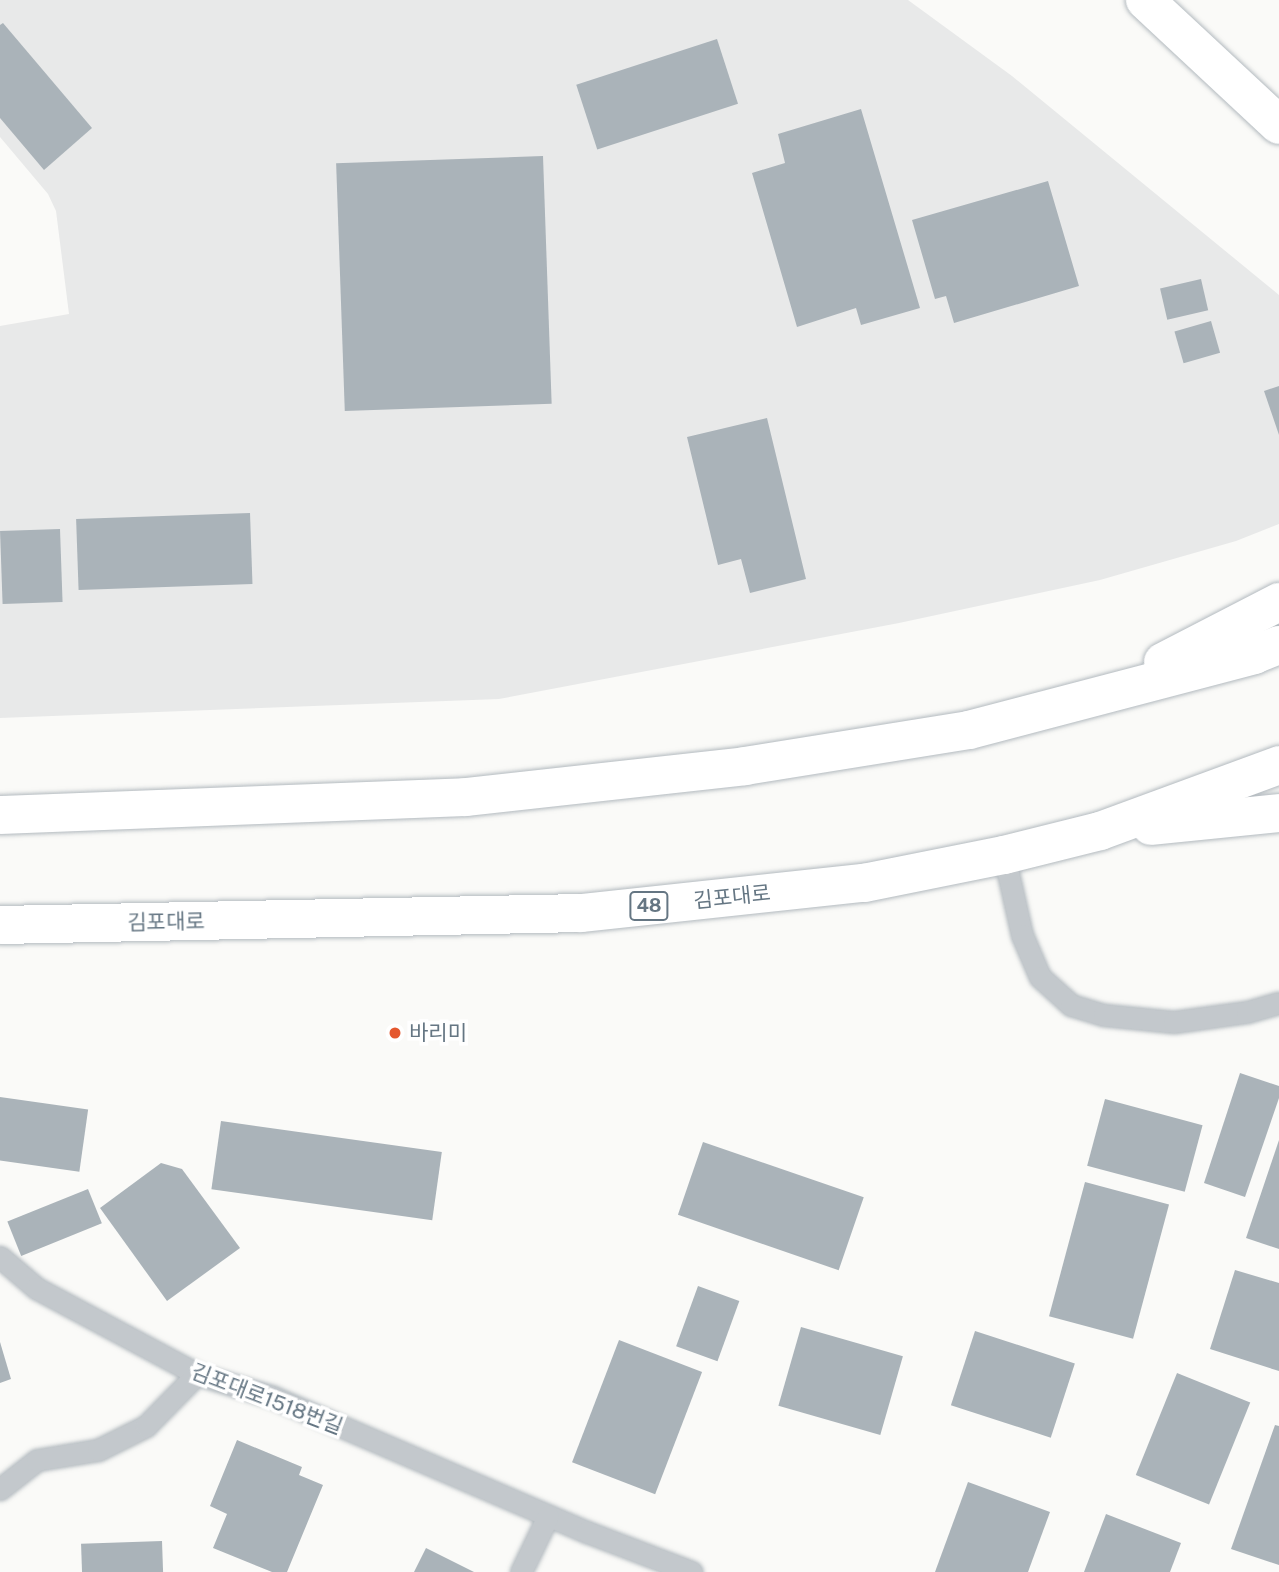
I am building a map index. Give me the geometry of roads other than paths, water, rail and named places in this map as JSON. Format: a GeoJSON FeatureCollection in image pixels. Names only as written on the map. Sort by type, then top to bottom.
{"type":"FeatureCollection","features":[{"type":"Feature","properties":{"kind":"main road"},"geometry":{"type":"LineString","coordinates":[[1145,0],[1279,125]]}},
{"type":"Feature","properties":{"kind":"main road"},"geometry":{"type":"LineString","coordinates":[[1092,698],[1279,602]]}},
{"type":"Feature","properties":{"kind":"main road"},"geometry":{"type":"LineString","coordinates":[[0,815],[479,796],[746,766],[970,730],[1254,655],[1279,645]]}},
{"type":"Feature","properties":{"kind":"main road","name":"김포대로"},"geometry":{"type":"LineString","coordinates":[[0,925],[581,913],[864,883],[1004,855],[1100,831],[1279,765]]}},
{"type":"Feature","properties":{"kind":"main road"},"geometry":{"type":"LineString","coordinates":[[1100,831],[1279,813]]}},
{"type":"Feature","properties":{"kind":"lane"},"geometry":{"type":"LineString","coordinates":[[1004,855],[1022,935],[1040,977],[1070,1005],[1104,1015],[1174,1022],[1247,1012],[1279,1003]]}},
{"type":"Feature","properties":{"kind":"lane","name":"김포대로1518번길"},"geometry":{"type":"LineString","coordinates":[[0,1257],[36,1288],[197,1374],[273,1397],[548,1516],[692,1572]]}},
{"type":"Feature","properties":{"kind":"lane"},"geometry":{"type":"LineString","coordinates":[[0,1489],[37,1460],[98,1450],[146,1426],[197,1374]]}},
{"type":"Feature","properties":{"kind":"lane"},"geometry":{"type":"LineString","coordinates":[[520,1572],[548,1516]]}},
{"type":"Feature","properties":{"kind":"place","name":"바리미"},"geometry":{"type":"Point","coordinates":[395,1033]}}]}
